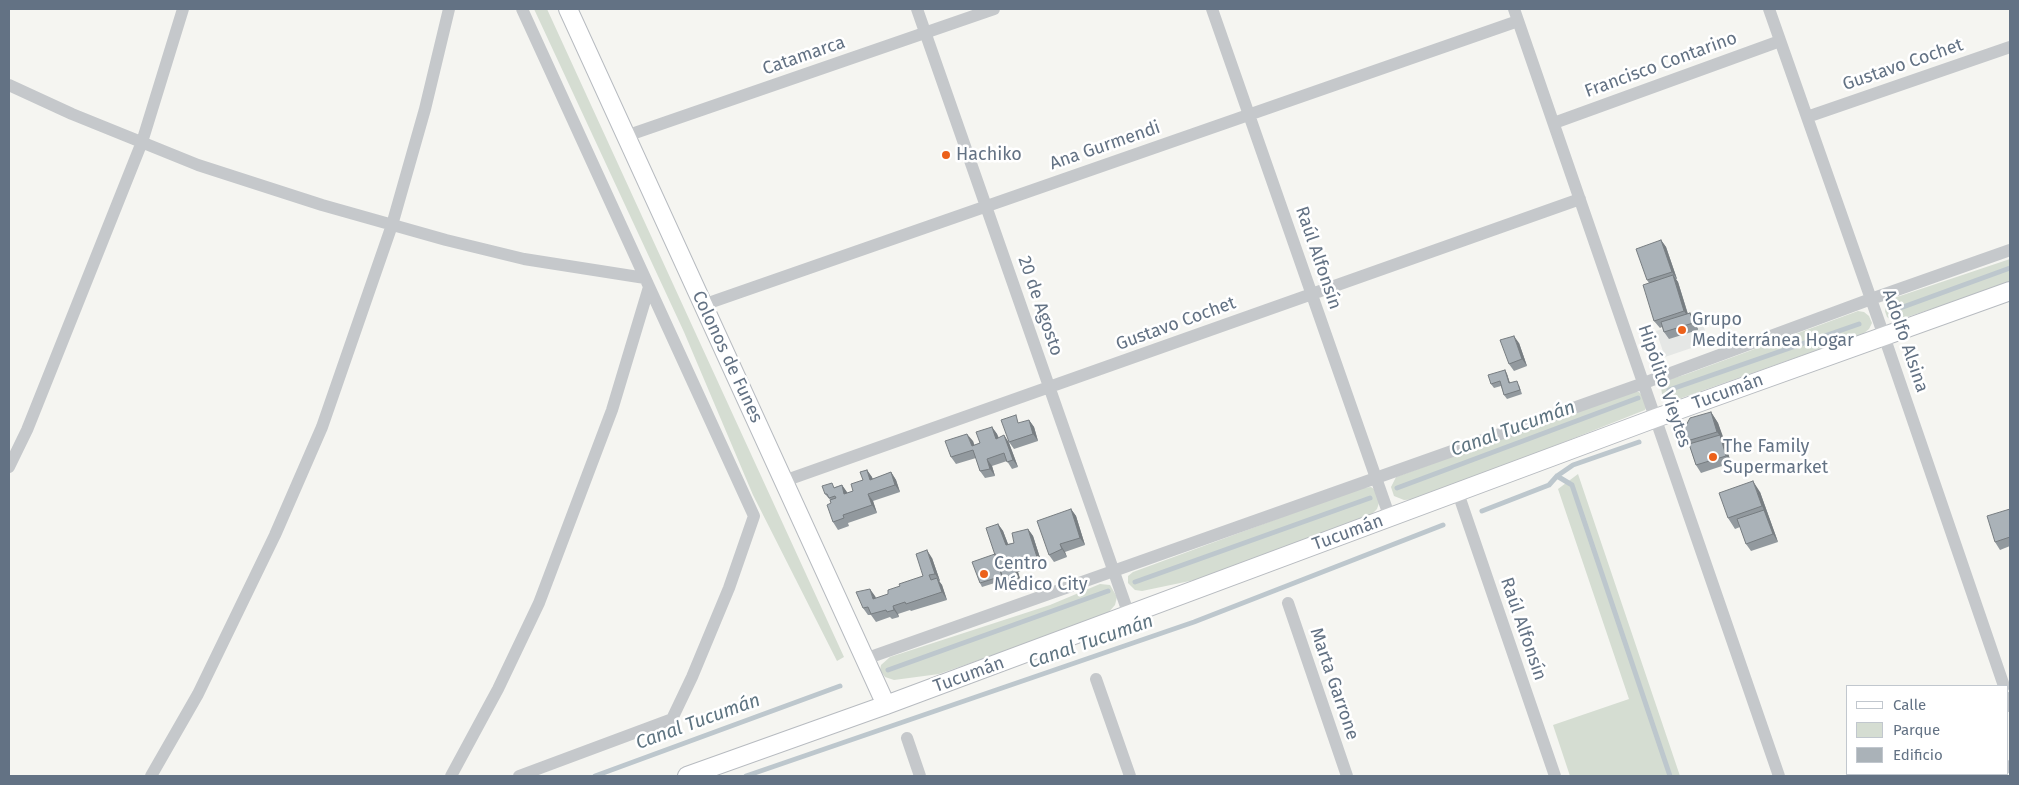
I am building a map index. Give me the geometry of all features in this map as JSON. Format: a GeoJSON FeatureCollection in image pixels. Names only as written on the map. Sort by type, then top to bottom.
{"type":"FeatureCollection","features":[{"type":"Feature","properties":{"kind":"main road","name":"Colonos de Funes"},"geometry":{"type":"LineString","coordinates":[[568,9],[886,705]]}},
{"type":"Feature","properties":{"kind":"main road","name":"Tucumán"},"geometry":{"type":"LineString","coordinates":[[687,776],[886,705],[1656,418],[2010,291]]}},
{"type":"Feature","properties":{"kind":"street"},"geometry":{"type":"LineString","coordinates":[[9,468],[30,421],[142,142],[183,9]]}},
{"type":"Feature","properties":{"kind":"street"},"geometry":{"type":"LineString","coordinates":[[151,776],[198,694],[275,534],[322,427],[392,225],[425,109],[449,9]]}},
{"type":"Feature","properties":{"kind":"street"},"geometry":{"type":"LineString","coordinates":[[519,776],[672,719],[692,677],[729,588],[754,516],[522,9]]}},
{"type":"Feature","properties":{"kind":"street","name":"20 de Agosto"},"geometry":{"type":"LineString","coordinates":[[917,9],[1129,615]]}},
{"type":"Feature","properties":{"kind":"street","name":"Catamarca"},"geometry":{"type":"LineString","coordinates":[[626,136],[994,9]]}},
{"type":"Feature","properties":{"kind":"street","name":"Raúl Alfonsín"},"geometry":{"type":"LineString","coordinates":[[1212,9],[1390,518]]}},
{"type":"Feature","properties":{"kind":"street","name":"Adolfo Alsina"},"geometry":{"type":"LineString","coordinates":[[1769,9],[1872,299],[2004,685]]}},
{"type":"Feature","properties":{"kind":"street","name":"Ana Gurmendi"},"geometry":{"type":"LineString","coordinates":[[703,305],[1249,115],[1516,15]]}},
{"type":"Feature","properties":{"kind":"street","name":"Hipólito Vieytes"},"geometry":{"type":"LineString","coordinates":[[1516,15],[1779,776]]}},
{"type":"Feature","properties":{"kind":"street","name":"Francisco Contarino"},"geometry":{"type":"LineString","coordinates":[[1554,123],[1780,41]]}},
{"type":"Feature","properties":{"kind":"street","name":"Gustavo Cochet"},"geometry":{"type":"LineString","coordinates":[[1807,117],[2010,47]]}},
{"type":"Feature","properties":{"kind":"street"},"geometry":{"type":"LineString","coordinates":[[9,86],[72,114],[198,164],[322,205],[524,259],[647,283]]}},
{"type":"Feature","properties":{"kind":"street","name":"Gustavo Cochet"},"geometry":{"type":"LineString","coordinates":[[784,481],[1580,200]]}},
{"type":"Feature","properties":{"kind":"street"},"geometry":{"type":"LineString","coordinates":[[865,659],[1644,383],[2010,250]]}},
{"type":"Feature","properties":{"kind":"street"},"geometry":{"type":"LineString","coordinates":[[450,776],[498,690],[539,603],[612,410],[647,283]]}},
{"type":"Feature","properties":{"kind":"street","name":"Raúl Alfonsín"},"geometry":{"type":"LineString","coordinates":[[1458,493],[1555,776]]}},
{"type":"Feature","properties":{"kind":"street","name":"Marta Garrone"},"geometry":{"type":"LineString","coordinates":[[1288,603],[1347,776]]}},
{"type":"Feature","properties":{"kind":"street"},"geometry":{"type":"LineString","coordinates":[[1096,679],[1130,776]]}},
{"type":"Feature","properties":{"kind":"street"},"geometry":{"type":"LineString","coordinates":[[907,738],[920,776]]}},
{"type":"Feature","properties":{"kind":"shaded area"},"geometry":{"type":"Polygon","coordinates":[[[1700,316],[1709,342],[1665,357],[1656,331],[1700,316]]]}},
{"type":"Feature","properties":{"kind":"green space"},"geometry":{"type":"Polygon","coordinates":[[[534,9],[547,9],[844,657],[837,661],[753,495],[684,332],[534,9]]]}},
{"type":"Feature","properties":{"kind":"green space"},"geometry":{"type":"Polygon","coordinates":[[[2010,259],[2010,283],[1901,319],[1893,321],[1887,317],[1885,311],[1888,300],[2010,259]]]}},
{"type":"Feature","properties":{"kind":"green space"},"geometry":{"type":"Polygon","coordinates":[[[1858,311],[1864,312],[1869,316],[1872,323],[1863,334],[1673,401],[1662,394],[1661,387],[1666,380],[1858,311]]]}},
{"type":"Feature","properties":{"kind":"green space"},"geometry":{"type":"Polygon","coordinates":[[[1630,392],[1639,392],[1643,396],[1647,406],[1645,410],[1420,499],[1404,500],[1394,496],[1391,487],[1396,477],[1630,392]]]}},
{"type":"Feature","properties":{"kind":"green space"},"geometry":{"type":"Polygon","coordinates":[[[1578,474],[1680,776],[1570,776],[1553,725],[1629,699],[1558,489],[1578,474]]]}},
{"type":"Feature","properties":{"kind":"green space"},"geometry":{"type":"Polygon","coordinates":[[[1371,487],[1377,491],[1380,500],[1377,509],[1368,518],[1209,577],[1142,591],[1135,590],[1128,583],[1128,576],[1133,572],[1361,488],[1371,487]]]}},
{"type":"Feature","properties":{"kind":"green space"},"geometry":{"type":"Polygon","coordinates":[[[1100,584],[1110,585],[1117,597],[1115,605],[1108,613],[1097,619],[939,674],[894,680],[885,677],[880,670],[881,665],[890,657],[1050,605],[1100,584]]]}},
{"type":"Feature","properties":{"kind":"building"},"geometry":{"type":"Polygon","coordinates":[[[1661,240],[1672,272],[1647,280],[1636,249],[1661,240]]]}},
{"type":"Feature","properties":{"kind":"building"},"geometry":{"type":"Polygon","coordinates":[[[1673,275],[1684,311],[1654,321],[1643,285],[1673,275]]]}},
{"type":"Feature","properties":{"kind":"building"},"geometry":{"type":"Polygon","coordinates":[[[1690,313],[1693,323],[1664,332],[1661,322],[1690,313]]]}},
{"type":"Feature","properties":{"kind":"building"},"geometry":{"type":"Polygon","coordinates":[[[1514,336],[1522,359],[1509,364],[1500,340],[1514,336]]]}},
{"type":"Feature","properties":{"kind":"building"},"geometry":{"type":"Polygon","coordinates":[[[1505,370],[1509,383],[1517,381],[1520,390],[1504,395],[1500,381],[1491,384],[1488,375],[1505,370]]]}},
{"type":"Feature","properties":{"kind":"building"},"geometry":{"type":"Polygon","coordinates":[[[1711,412],[1717,432],[1687,441],[1683,431],[1690,418],[1711,412]]]}},
{"type":"Feature","properties":{"kind":"building"},"geometry":{"type":"Polygon","coordinates":[[[1016,415],[1018,423],[1029,420],[1033,434],[1009,442],[1001,420],[1016,415]]]}},
{"type":"Feature","properties":{"kind":"building"},"geometry":{"type":"Polygon","coordinates":[[[992,427],[996,439],[1004,435],[1013,460],[1007,462],[1004,453],[987,459],[990,469],[980,471],[973,450],[951,457],[945,441],[967,434],[972,446],[980,443],[976,432],[992,427]]]}},
{"type":"Feature","properties":{"kind":"building"},"geometry":{"type":"Polygon","coordinates":[[[1720,435],[1726,456],[1696,465],[1689,444],[1720,435]]]}},
{"type":"Feature","properties":{"kind":"building"},"geometry":{"type":"Polygon","coordinates":[[[867,470],[870,480],[891,472],[895,485],[868,494],[872,505],[843,515],[844,518],[833,522],[827,505],[831,503],[830,500],[836,498],[835,496],[829,498],[822,486],[832,483],[834,488],[842,485],[844,494],[853,491],[851,484],[863,480],[860,472],[867,470]]]}},
{"type":"Feature","properties":{"kind":"building"},"geometry":{"type":"Polygon","coordinates":[[[1753,481],[1762,506],[1728,518],[1719,493],[1753,481]]]}},
{"type":"Feature","properties":{"kind":"building"},"geometry":{"type":"Polygon","coordinates":[[[1071,509],[1080,538],[1060,544],[1062,549],[1049,555],[1037,521],[1071,509]]]}},
{"type":"Feature","properties":{"kind":"building"},"geometry":{"type":"Polygon","coordinates":[[[2010,509],[2010,537],[1995,542],[1987,516],[2010,509]]]}},
{"type":"Feature","properties":{"kind":"building"},"geometry":{"type":"Polygon","coordinates":[[[1764,510],[1773,534],[1746,544],[1737,519],[1764,510]]]}},
{"type":"Feature","properties":{"kind":"building"},"geometry":{"type":"Polygon","coordinates":[[[998,524],[1006,545],[1014,543],[1012,533],[1028,529],[1037,557],[1013,565],[1016,575],[1003,579],[986,528],[998,524]]]}},
{"type":"Feature","properties":{"kind":"building"},"geometry":{"type":"Polygon","coordinates":[[[927,550],[935,574],[929,575],[931,580],[937,578],[942,592],[906,604],[905,602],[893,606],[894,610],[887,612],[886,610],[871,614],[868,607],[863,608],[856,592],[870,589],[873,599],[888,594],[888,590],[900,586],[899,584],[923,576],[916,554],[927,550]]]}},
{"type":"Feature","properties":{"kind":"building"},"geometry":{"type":"Polygon","coordinates":[[[995,554],[1002,576],[980,583],[972,562],[995,554]]]}},
{"type":"Feature","properties":{"kind":"waterway","name":"Canal Tucumán"},"geometry":{"type":"LineString","coordinates":[[1892,311],[2010,268]]}},
{"type":"Feature","properties":{"kind":"waterway","name":"Canal Tucumán"},"geometry":{"type":"LineString","coordinates":[[1669,390],[1859,324]]}},
{"type":"Feature","properties":{"kind":"waterway","name":"Canal Tucumán"},"geometry":{"type":"LineString","coordinates":[[1397,488],[1638,398]]}},
{"type":"Feature","properties":{"kind":"waterway","name":"Canal Tucumán"},"geometry":{"type":"LineString","coordinates":[[1482,511],[1549,485],[1557,476],[1573,465],[1639,442]]}},
{"type":"Feature","properties":{"kind":"waterway"},"geometry":{"type":"LineString","coordinates":[[1557,476],[1572,485],[1670,776]]}},
{"type":"Feature","properties":{"kind":"waterway","name":"Canal Tucumán"},"geometry":{"type":"LineString","coordinates":[[1135,582],[1370,498]]}},
{"type":"Feature","properties":{"kind":"waterway","name":"Canal Tucumán"},"geometry":{"type":"LineString","coordinates":[[746,776],[1194,622],[1443,525]]}},
{"type":"Feature","properties":{"kind":"waterway","name":"Canal Tucumán"},"geometry":{"type":"LineString","coordinates":[[888,670],[1108,591]]}},
{"type":"Feature","properties":{"kind":"waterway","name":"Canal Tucumán"},"geometry":{"type":"LineString","coordinates":[[595,776],[840,686]]}},
{"type":"Feature","properties":{"kind":"place","name":"Hachiko"},"geometry":{"type":"Point","coordinates":[946,155]}},
{"type":"Feature","properties":{"kind":"place","name":"Grupo Mediterránea Hogar"},"geometry":{"type":"Point","coordinates":[1682,330]}},
{"type":"Feature","properties":{"kind":"place","name":"The Family Supermarket"},"geometry":{"type":"Point","coordinates":[1713,457]}},
{"type":"Feature","properties":{"kind":"place","name":"Centro Médico City"},"geometry":{"type":"Point","coordinates":[984,574]}}]}
